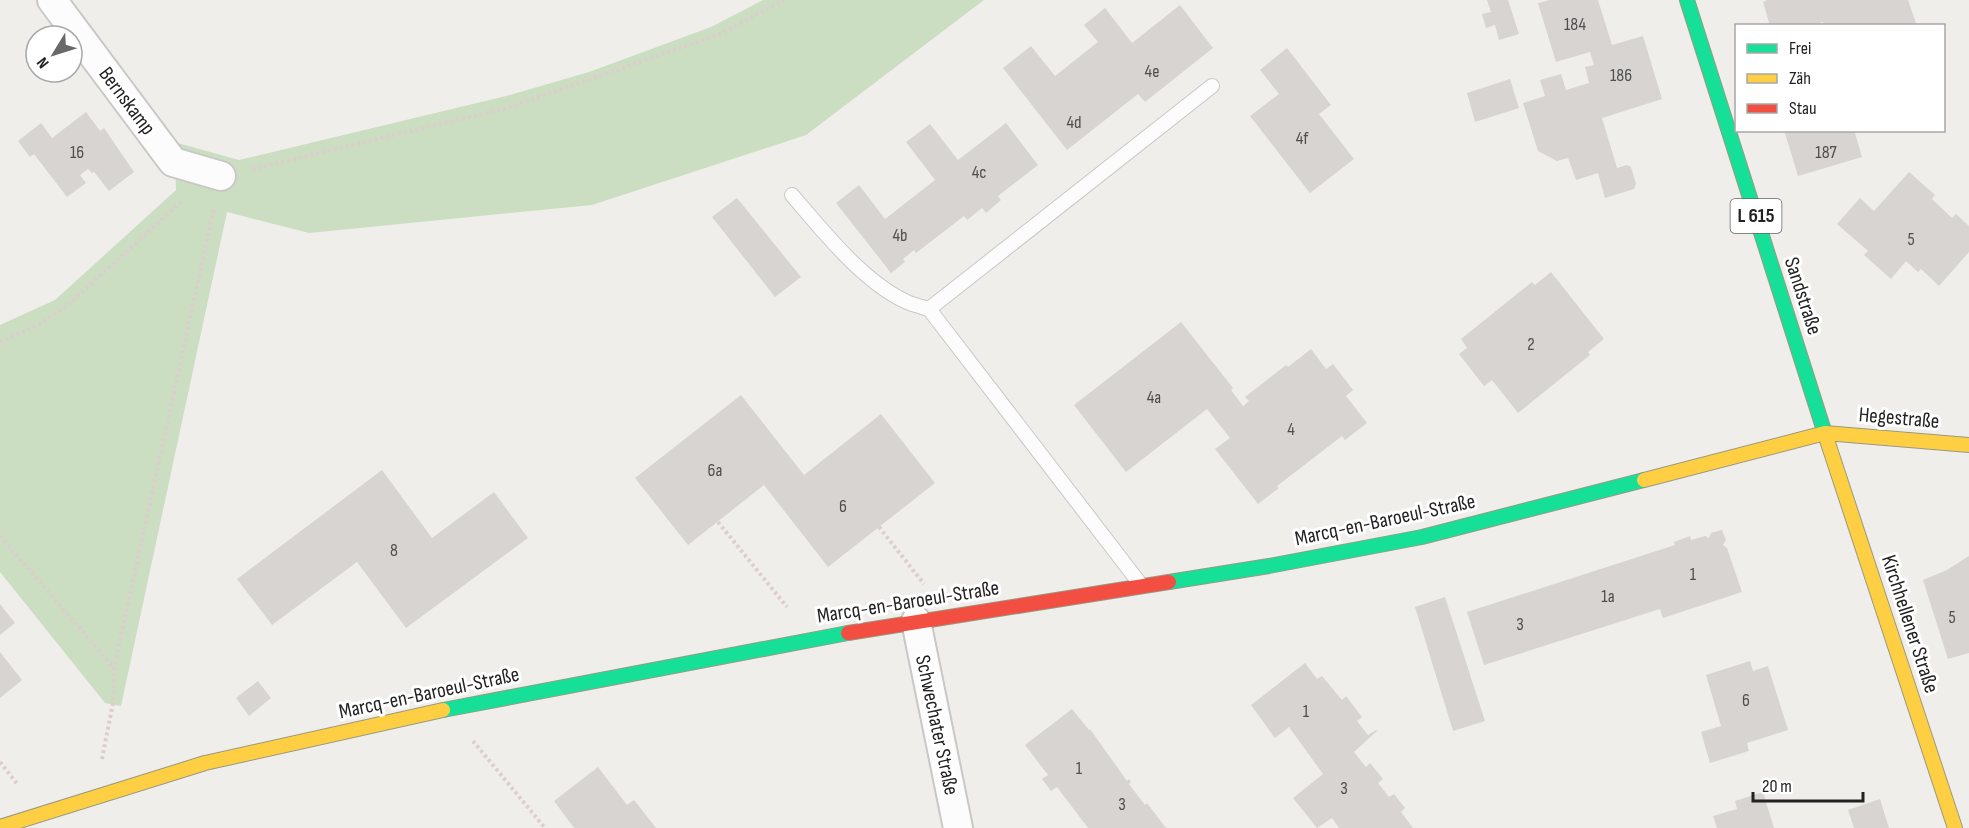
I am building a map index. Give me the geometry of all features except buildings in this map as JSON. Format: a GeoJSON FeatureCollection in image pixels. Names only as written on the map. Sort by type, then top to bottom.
{"type":"FeatureCollection","features":[{"type":"Feature","properties":{"kind":"street","name":"Bernskamp"},"geometry":{"type":"LineString","coordinates":[[52,0],[173,162],[216,175]]}},
{"type":"Feature","properties":{"kind":"street","name":"Sandstraße"},"geometry":{"type":"LineString","coordinates":[[1687,0],[1825,433]]}},
{"type":"Feature","properties":{"kind":"street","name":"Hegestraße"},"geometry":{"type":"LineString","coordinates":[[1825,433],[1969,445]]}},
{"type":"Feature","properties":{"kind":"street","name":"Marcq-en-Baroeul-Straße"},"geometry":{"type":"LineString","coordinates":[[0,827],[205,763],[447,709],[916,621],[1269,566],[1422,537],[1825,433]]}},
{"type":"Feature","properties":{"kind":"street","name":"Kirchhellener Straße"},"geometry":{"type":"LineString","coordinates":[[1825,433],[1955,828]]}},
{"type":"Feature","properties":{"kind":"street","name":"Schwechater Straße"},"geometry":{"type":"LineString","coordinates":[[916,621],[958,828]]}},
{"type":"Feature","properties":{"kind":"lane"},"geometry":{"type":"LineString","coordinates":[[929,309],[1212,86]]}},
{"type":"Feature","properties":{"kind":"lane"},"geometry":{"type":"LineString","coordinates":[[792,195],[849,259],[877,283],[906,302],[929,309],[1142,586]]}},
{"type":"Feature","properties":{"kind":"path"},"geometry":{"type":"LineString","coordinates":[[0,342],[36,326],[67,306],[216,175],[507,108],[720,34],[784,0]]}},
{"type":"Feature","properties":{"kind":"path"},"geometry":{"type":"LineString","coordinates":[[95,798],[113,703],[114,668],[216,175]]}},
{"type":"Feature","properties":{"kind":"path"},"geometry":{"type":"LineString","coordinates":[[718,522],[787,608],[809,640]]}},
{"type":"Feature","properties":{"kind":"path"},"geometry":{"type":"LineString","coordinates":[[879,527],[947,616]]}},
{"type":"Feature","properties":{"kind":"path"},"geometry":{"type":"LineString","coordinates":[[0,536],[114,668]]}},
{"type":"Feature","properties":{"kind":"path"},"geometry":{"type":"LineString","coordinates":[[447,709],[546,828]]}},
{"type":"Feature","properties":{"kind":"green space"},"geometry":{"type":"Polygon","coordinates":[[[763,0],[984,0],[806,135],[592,205],[309,233],[227,212],[121,706],[105,703],[0,572],[0,325],[55,300],[176,190],[174,142],[239,160],[506,96],[589,72],[711,27],[763,0]]]}},
{"type":"Feature","properties":{"kind":"traffic: fast"},"geometry":{"type":"LineString","coordinates":[[1687,0],[1827,440]]}},
{"type":"Feature","properties":{"kind":"traffic: fast"},"geometry":{"type":"LineString","coordinates":[[1169,582],[1422,537],[1644,480]]}},
{"type":"Feature","properties":{"kind":"traffic: fast"},"geometry":{"type":"LineString","coordinates":[[443,710],[848,633]]}},
{"type":"Feature","properties":{"kind":"traffic: slow"},"geometry":{"type":"LineString","coordinates":[[1644,480],[1825,433],[1969,445]]}},
{"type":"Feature","properties":{"kind":"traffic: slow"},"geometry":{"type":"LineString","coordinates":[[1827,440],[1955,828]]}},
{"type":"Feature","properties":{"kind":"traffic: slow"},"geometry":{"type":"LineString","coordinates":[[0,827],[205,763],[443,710]]}},
{"type":"Feature","properties":{"kind":"traffic: jam"},"geometry":{"type":"LineString","coordinates":[[848,633],[1169,582]]}}]}
